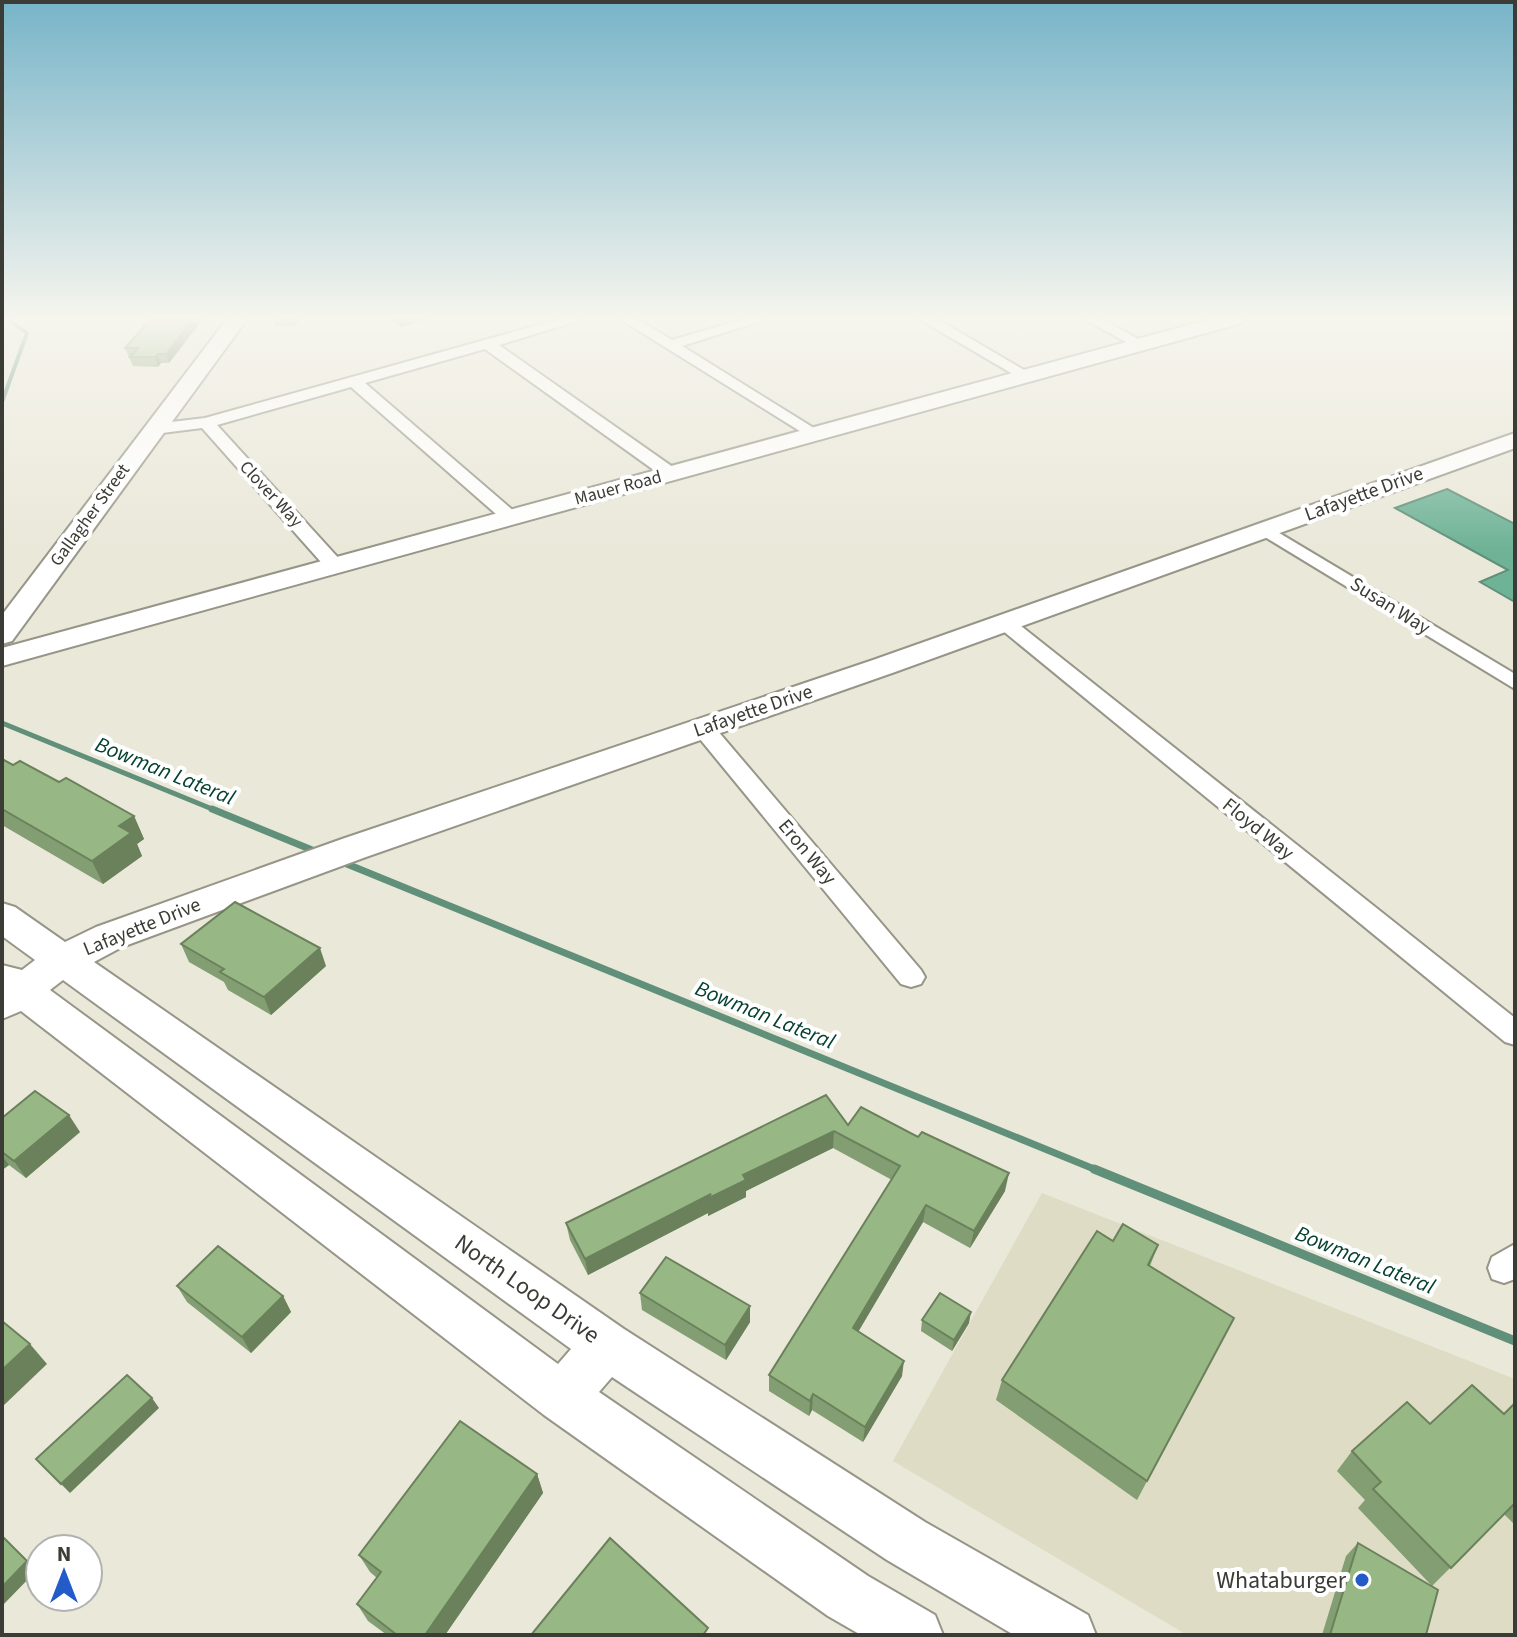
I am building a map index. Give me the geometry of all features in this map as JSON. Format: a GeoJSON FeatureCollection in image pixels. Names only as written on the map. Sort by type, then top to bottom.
{"type":"FeatureCollection","features":[{"type":"Feature","properties":{"kind":"street","name":"Gallagher Street"},"geometry":{"type":"LineString","coordinates":[[2,635],[179,395]]}},
{"type":"Feature","properties":{"kind":"street"},"geometry":{"type":"LineString","coordinates":[[154,429],[206,423],[306,395]]}},
{"type":"Feature","properties":{"kind":"street"},"geometry":{"type":"LineString","coordinates":[[369,395],[510,517]]}},
{"type":"Feature","properties":{"kind":"street"},"geometry":{"type":"LineString","coordinates":[[560,395],[671,474]]}},
{"type":"Feature","properties":{"kind":"street"},"geometry":{"type":"LineString","coordinates":[[753,395],[817,435]]}},
{"type":"Feature","properties":{"kind":"street","name":"Mauer Road"},"geometry":{"type":"LineString","coordinates":[[2,657],[961,395]]}},
{"type":"Feature","properties":{"kind":"street","name":"Clover Way"},"geometry":{"type":"LineString","coordinates":[[206,423],[335,566]]}},
{"type":"Feature","properties":{"kind":"street","name":"Lafayette Drive"},"geometry":{"type":"LineString","coordinates":[[8,990],[109,937],[298,868],[1515,440]]}},
{"type":"Feature","properties":{"kind":"street","name":"Susan Way"},"geometry":{"type":"LineString","coordinates":[[1266,530],[1515,683]]}},
{"type":"Feature","properties":{"kind":"street","name":"Floyd Way"},"geometry":{"type":"LineString","coordinates":[[1004,622],[1515,1034]]}},
{"type":"Feature","properties":{"kind":"street","name":"Eron Way"},"geometry":{"type":"LineString","coordinates":[[703,728],[911,977]]}},
{"type":"Feature","properties":{"kind":"street","name":"North Loop Drive"},"geometry":{"type":"LineString","coordinates":[[2,917],[607,1346],[906,1541],[1068,1635]]}},
{"type":"Feature","properties":{"kind":"street"},"geometry":{"type":"LineString","coordinates":[[8,990],[562,1397],[848,1596],[915,1635]]}},
{"type":"Feature","properties":{"kind":"street"},"geometry":{"type":"LineString","coordinates":[[562,1397],[607,1346]]}},
{"type":"Feature","properties":{"kind":"shaded area"},"geometry":{"type":"Polygon","coordinates":[[[1447,489],[1515,524],[1515,602],[1480,582],[1508,570],[1395,508],[1447,489]]]}},
{"type":"Feature","properties":{"kind":"shaded area"},"geometry":{"type":"Polygon","coordinates":[[[1042,1193],[1515,1379],[1515,1635],[1187,1635],[893,1461],[1042,1193]]]}},
{"type":"Feature","properties":{"kind":"building"},"geometry":{"type":"Polygon","coordinates":[[[2,759],[13,765],[20,761],[59,782],[66,778],[134,816],[119,826],[131,833],[92,861],[2,809],[2,759]]]}},
{"type":"Feature","properties":{"kind":"building"},"geometry":{"type":"Polygon","coordinates":[[[235,902],[320,948],[264,997],[220,972],[224,969],[181,944],[235,902]]]}},
{"type":"Feature","properties":{"kind":"building"},"geometry":{"type":"Polygon","coordinates":[[[35,1091],[69,1115],[14,1161],[2,1152],[2,1118],[35,1091]]]}},
{"type":"Feature","properties":{"kind":"building"},"geometry":{"type":"Polygon","coordinates":[[[826,1095],[848,1125],[861,1107],[918,1137],[922,1132],[1009,1173],[974,1231],[926,1205],[853,1328],[904,1361],[865,1427],[813,1394],[810,1401],[769,1375],[900,1166],[834,1131],[743,1175],[746,1180],[707,1199],[711,1194],[585,1259],[566,1223],[826,1095]]]}},
{"type":"Feature","properties":{"kind":"building"},"geometry":{"type":"Polygon","coordinates":[[[1123,1224],[1158,1245],[1148,1265],[1234,1318],[1147,1481],[1002,1380],[1097,1231],[1113,1241],[1123,1224]]]}},
{"type":"Feature","properties":{"kind":"building"},"geometry":{"type":"Polygon","coordinates":[[[218,1246],[283,1296],[242,1337],[177,1286],[218,1246]]]}},
{"type":"Feature","properties":{"kind":"building"},"geometry":{"type":"Polygon","coordinates":[[[666,1257],[750,1306],[725,1345],[640,1293],[666,1257]]]}},
{"type":"Feature","properties":{"kind":"building"},"geometry":{"type":"Polygon","coordinates":[[[940,1293],[971,1312],[954,1340],[922,1320],[940,1293]]]}},
{"type":"Feature","properties":{"kind":"building"},"geometry":{"type":"Polygon","coordinates":[[[2,1321],[30,1344],[2,1370],[2,1321]]]}},
{"type":"Feature","properties":{"kind":"building"},"geometry":{"type":"Polygon","coordinates":[[[127,1375],[152,1398],[61,1484],[36,1459],[127,1375]]]}},
{"type":"Feature","properties":{"kind":"building"},"geometry":{"type":"Polygon","coordinates":[[[1472,1385],[1504,1414],[1515,1403],[1515,1503],[1451,1568],[1373,1489],[1381,1482],[1352,1451],[1407,1402],[1430,1424],[1472,1385]]]}},
{"type":"Feature","properties":{"kind":"building"},"geometry":{"type":"Polygon","coordinates":[[[460,1421],[537,1474],[425,1635],[397,1635],[357,1604],[381,1572],[359,1555],[460,1421]]]}},
{"type":"Feature","properties":{"kind":"building"},"geometry":{"type":"Polygon","coordinates":[[[2,1536],[24,1558],[24,1564],[2,1587],[2,1536]]]}},
{"type":"Feature","properties":{"kind":"building"},"geometry":{"type":"Polygon","coordinates":[[[610,1538],[708,1628],[703,1635],[531,1635],[610,1538]]]}},
{"type":"Feature","properties":{"kind":"building","name":"Whataburger"},"geometry":{"type":"Polygon","coordinates":[[[1358,1543],[1438,1590],[1426,1635],[1330,1635],[1358,1543]]]}},
{"type":"Feature","properties":{"kind":"waterway","name":"Bowman Lateral"},"geometry":{"type":"LineString","coordinates":[[2,402],[4,395]]}},
{"type":"Feature","properties":{"kind":"waterway","name":"Bowman Lateral"},"geometry":{"type":"LineString","coordinates":[[2,723],[217,811]]}},
{"type":"Feature","properties":{"kind":"waterway","name":"Bowman Lateral"},"geometry":{"type":"LineString","coordinates":[[212,809],[317,852]]}},
{"type":"Feature","properties":{"kind":"waterway","name":"Bowman Lateral"},"geometry":{"type":"LineString","coordinates":[[342,862],[1099,1171]]}},
{"type":"Feature","properties":{"kind":"waterway","name":"Bowman Lateral"},"geometry":{"type":"LineString","coordinates":[[1094,1169],[1515,1341]]}},
{"type":"Feature","properties":{"kind":"place","name":"Whataburger"},"geometry":{"type":"Point","coordinates":[1362,1580]}}]}
